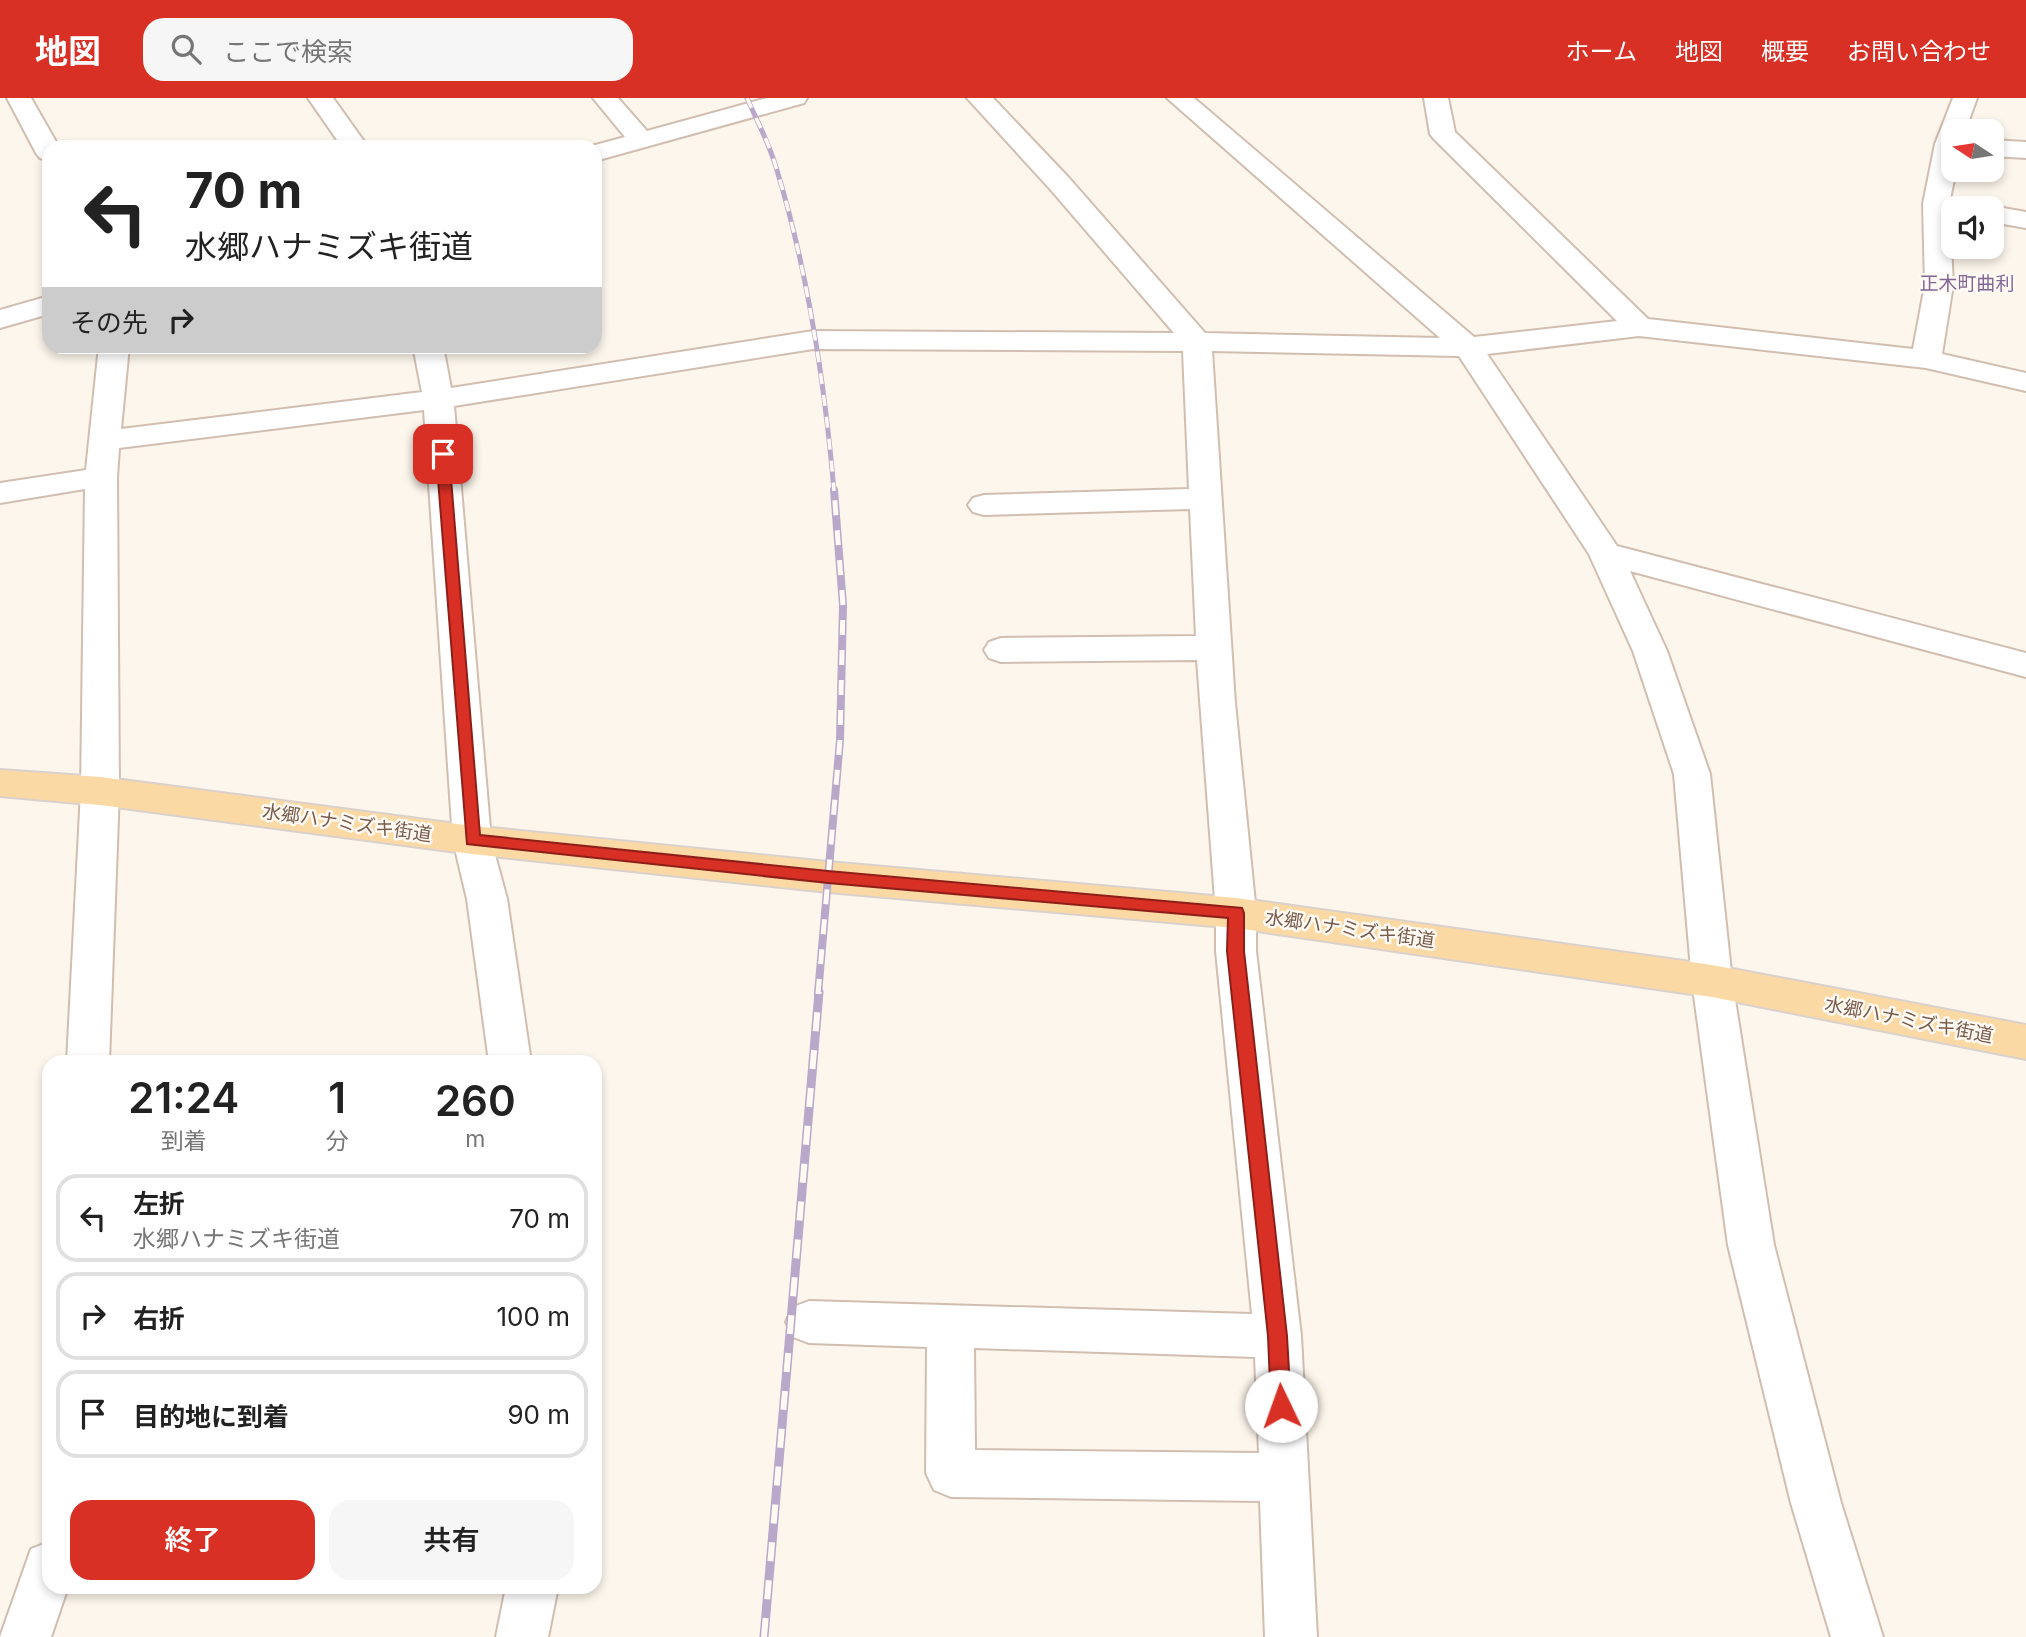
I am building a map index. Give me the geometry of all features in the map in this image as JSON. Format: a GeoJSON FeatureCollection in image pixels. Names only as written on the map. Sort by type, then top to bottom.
{"type":"FeatureCollection","features":[{"type":"Feature","properties":{"kind":"main road","name":"水郷ハナミズキ街道"},"geometry":{"type":"LineString","coordinates":[[0,783],[100,790],[472,840],[828,877],[1236,913],[1713,981],[2026,1042]]}},
{"type":"Feature","properties":{"kind":"street"},"geometry":{"type":"LineString","coordinates":[[19,98],[42,140]]}},
{"type":"Feature","properties":{"kind":"street"},"geometry":{"type":"LineString","coordinates":[[320,98],[350,140]]}},
{"type":"Feature","properties":{"kind":"street"},"geometry":{"type":"LineString","coordinates":[[605,98],[641,139]]}},
{"type":"Feature","properties":{"kind":"street"},"geometry":{"type":"LineString","coordinates":[[602,151],[795,98]]}},
{"type":"Feature","properties":{"kind":"street"},"geometry":{"type":"LineString","coordinates":[[979,98],[1060,184],[1197,342],[1214,648],[1236,913],[1236,951],[1278,1336],[1291,1637]]}},
{"type":"Feature","properties":{"kind":"street"},"geometry":{"type":"LineString","coordinates":[[1179,98],[1468,347],[1605,554],[1650,651],[1692,774],[1713,981],[1751,1245],[1816,1503],[1857,1637]]}},
{"type":"Feature","properties":{"kind":"street"},"geometry":{"type":"LineString","coordinates":[[1436,98],[1443,134],[1639,327]]}},
{"type":"Feature","properties":{"kind":"street"},"geometry":{"type":"LineString","coordinates":[[1958,119],[1965,98]]}},
{"type":"Feature","properties":{"kind":"street"},"geometry":{"type":"LineString","coordinates":[[2004,149],[2026,150]]}},
{"type":"Feature","properties":{"kind":"street"},"geometry":{"type":"LineString","coordinates":[[2004,216],[2026,220]]}},
{"type":"Feature","properties":{"kind":"street"},"geometry":{"type":"LineString","coordinates":[[1926,359],[1942,259]]}},
{"type":"Feature","properties":{"kind":"street"},"geometry":{"type":"LineString","coordinates":[[0,319],[42,307]]}},
{"type":"Feature","properties":{"kind":"street"},"geometry":{"type":"LineString","coordinates":[[105,440],[439,399],[813,340],[1197,342],[1468,347],[1639,327],[1926,359],[2026,382]]}},
{"type":"Feature","properties":{"kind":"street"},"geometry":{"type":"LineString","coordinates":[[88,1055],[100,790],[102,477],[113,354]]}},
{"type":"Feature","properties":{"kind":"street"},"geometry":{"type":"LineString","coordinates":[[430,354],[439,399],[472,840],[486,899],[509,1055]]}},
{"type":"Feature","properties":{"kind":"street"},"geometry":{"type":"LineString","coordinates":[[0,493],[102,477]]}},
{"type":"Feature","properties":{"kind":"street"},"geometry":{"type":"LineString","coordinates":[[984,505],[1206,498]]}},
{"type":"Feature","properties":{"kind":"street"},"geometry":{"type":"LineString","coordinates":[[1605,554],[2026,665]]}},
{"type":"Feature","properties":{"kind":"street"},"geometry":{"type":"LineString","coordinates":[[1001,650],[1214,648]]}},
{"type":"Feature","properties":{"kind":"street"},"geometry":{"type":"LineString","coordinates":[[809,1322],[1278,1336]]}},
{"type":"Feature","properties":{"kind":"street"},"geometry":{"type":"LineString","coordinates":[[950,1325],[951,1473],[1284,1477]]}},
{"type":"Feature","properties":{"kind":"street"},"geometry":{"type":"LineString","coordinates":[[25,1637],[42,1587]]}},
{"type":"Feature","properties":{"kind":"street"},"geometry":{"type":"LineString","coordinates":[[522,1637],[531,1594]]}},
{"type":"Feature","properties":{"kind":"railway"},"geometry":{"type":"LineString","coordinates":[[747,98],[773,158],[797,245],[820,369],[834,491]]}},
{"type":"Feature","properties":{"kind":"railway"},"geometry":{"type":"LineString","coordinates":[[818,994],[840,740],[843,605],[834,490]]}},
{"type":"Feature","properties":{"kind":"railway"},"geometry":{"type":"LineString","coordinates":[[764,1637],[819,992]]}},
{"type":"Feature","properties":{"kind":"district","name":"正木町曲利"},"geometry":{"type":"Point","coordinates":[1967,283]}},
{"type":"Feature","properties":{"kind":"route"},"geometry":{"type":"LineString","coordinates":[[443,454],[472,840],[828,877],[1236,913],[1236,951],[1278,1336],[1281,1406]]}}]}
